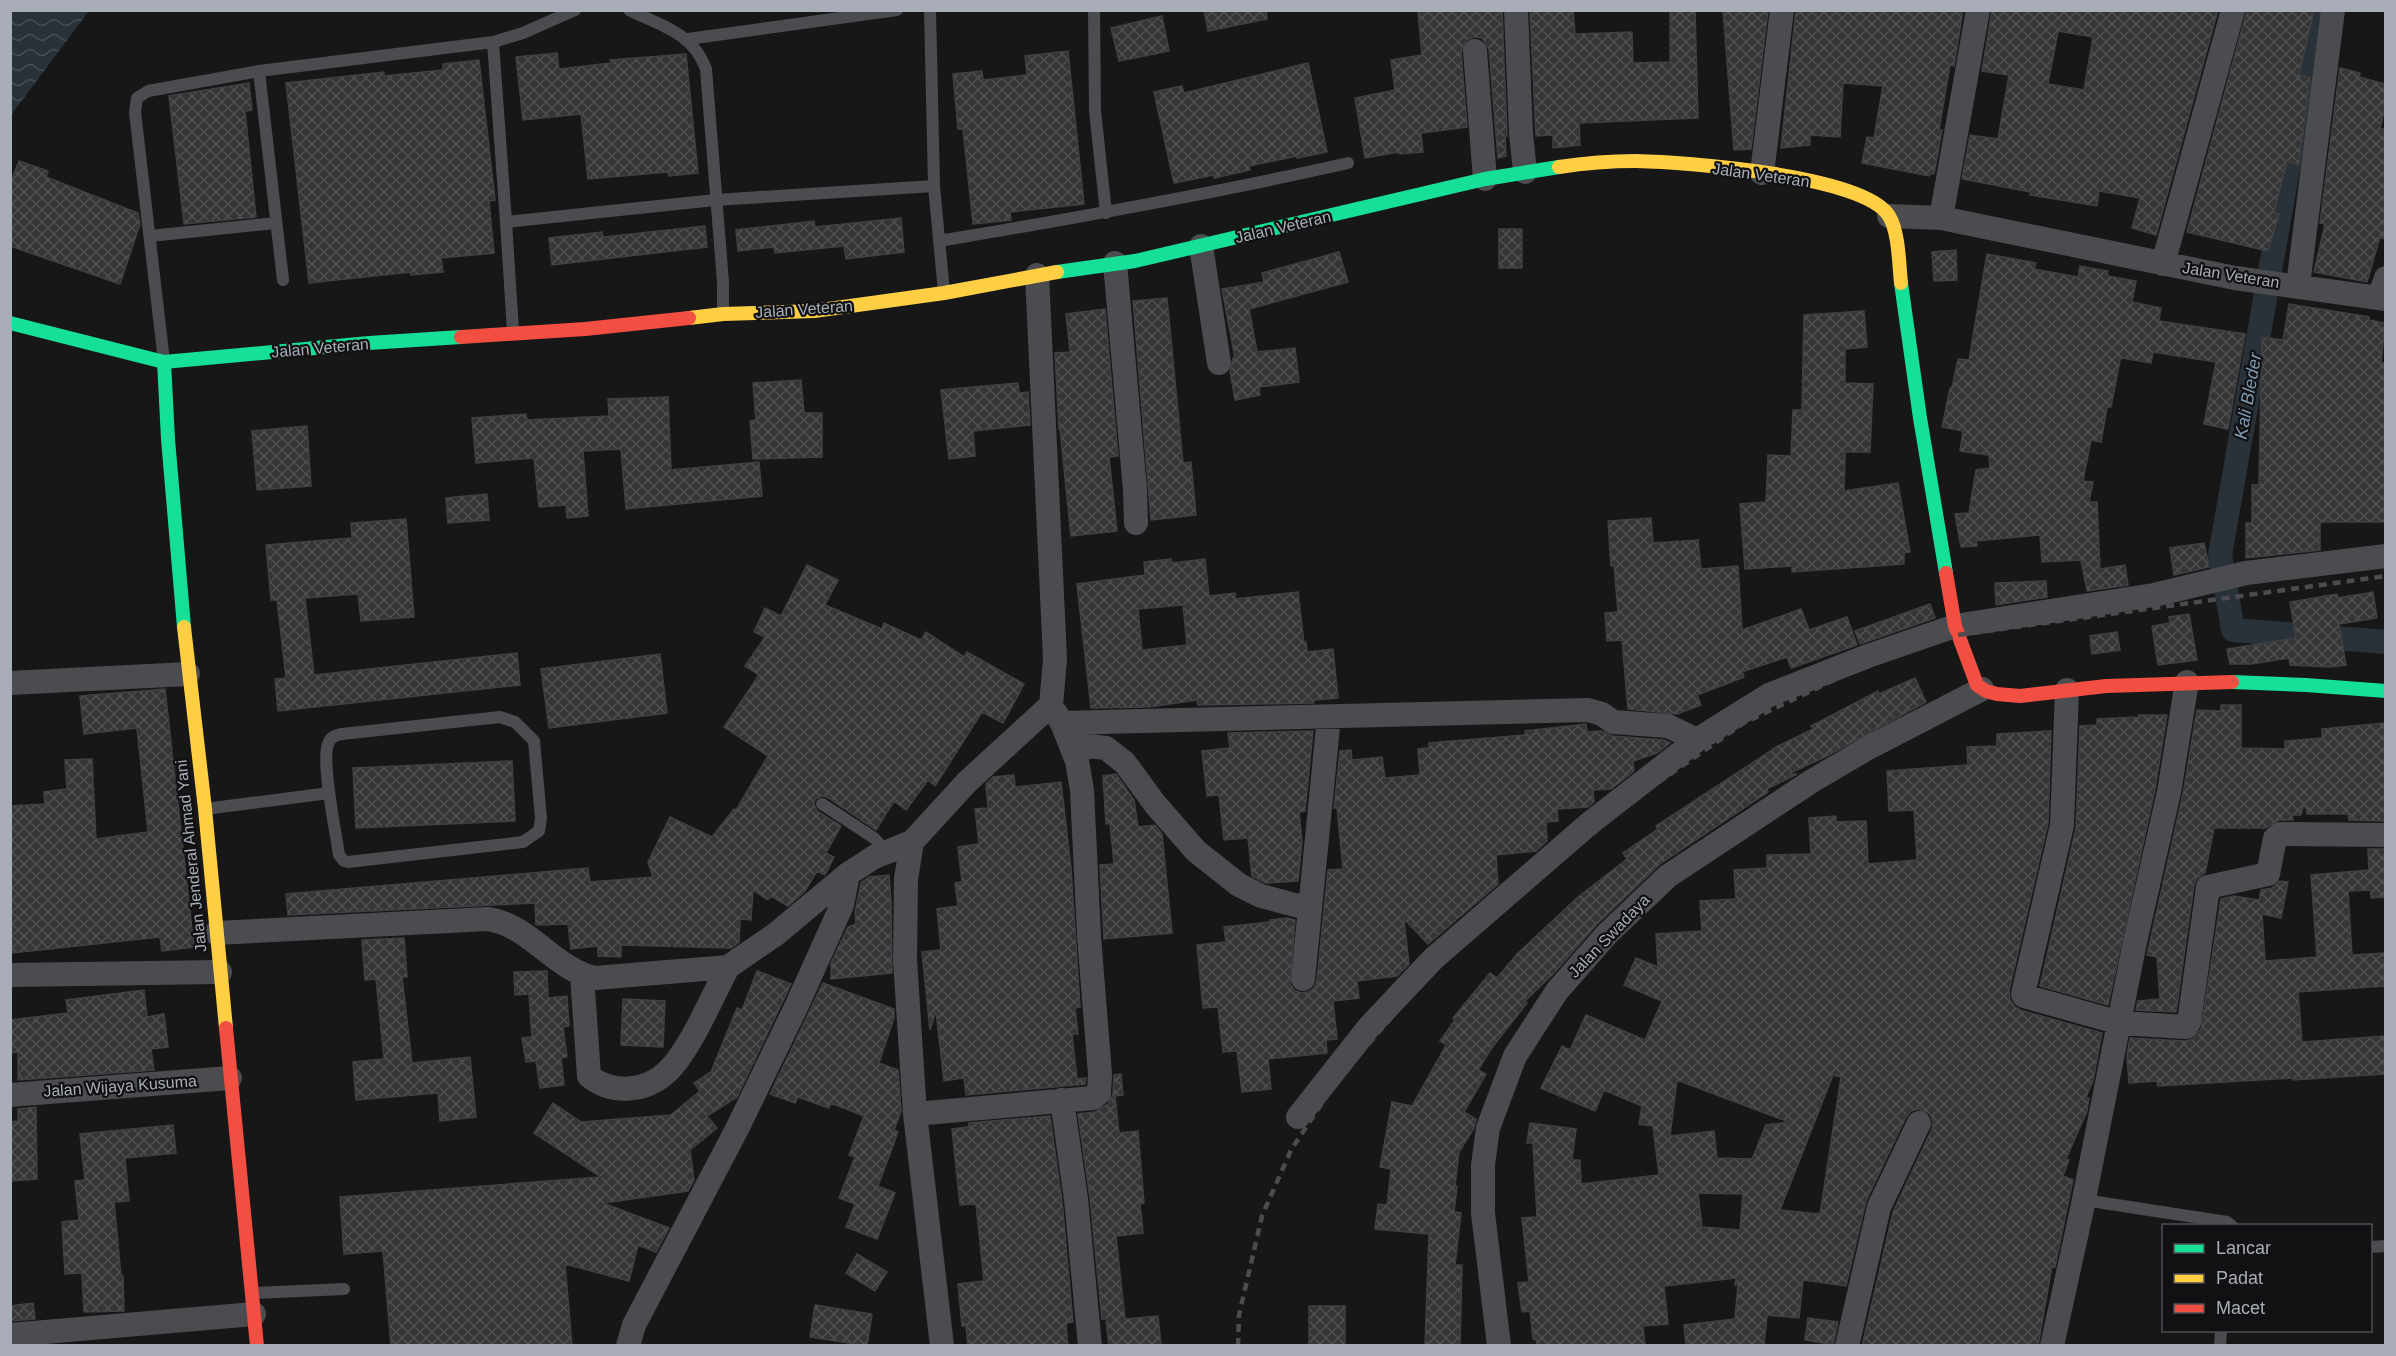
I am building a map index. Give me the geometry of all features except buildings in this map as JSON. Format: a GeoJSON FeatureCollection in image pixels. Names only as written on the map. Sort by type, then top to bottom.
{"type":"FeatureCollection","features":[{"type":"Feature","properties":{"kind":"main road","name":"Jalan Veteran"},"geometry":{"type":"LineString","coordinates":[[10,323],[164,362],[369,343],[585,329],[723,314],[814,311],[944,293],[1037,275],[1115,264],[1485,179],[1595,162],[1637,161],[1762,173],[1832,185],[1874,201],[1890,216]]}},
{"type":"Feature","properties":{"kind":"main road"},"geometry":{"type":"LineString","coordinates":[[1890,216],[1894,230],[1920,418],[1955,626],[1977,685],[1982,689],[2006,696],[2187,682],[2385,691]]}},
{"type":"Feature","properties":{"kind":"main road","name":"Jalan Jenderal Ahmad Yani"},"geometry":{"type":"LineString","coordinates":[[164,362],[168,439],[188,674],[205,809],[257,1346]]}},
{"type":"Feature","properties":{"kind":"street"},"geometry":{"type":"LineString","coordinates":[[1516,10],[1518,83],[1525,172]]}},
{"type":"Feature","properties":{"kind":"street"},"geometry":{"type":"LineString","coordinates":[[1762,173],[1782,10]]}},
{"type":"Feature","properties":{"kind":"street"},"geometry":{"type":"LineString","coordinates":[[1941,218],[1978,10]]}},
{"type":"Feature","properties":{"kind":"street"},"geometry":{"type":"LineString","coordinates":[[2163,264],[2233,10]]}},
{"type":"Feature","properties":{"kind":"street"},"geometry":{"type":"LineString","coordinates":[[2295,285],[2333,10]]}},
{"type":"Feature","properties":{"kind":"street"},"geometry":{"type":"LineString","coordinates":[[1475,51],[1485,179]]}},
{"type":"Feature","properties":{"kind":"street","name":"Jalan Veteran"},"geometry":{"type":"LineString","coordinates":[[1890,216],[1941,218],[2235,278],[2383,292]]}},
{"type":"Feature","properties":{"kind":"street"},"geometry":{"type":"LineString","coordinates":[[1201,246],[1219,363]]}},
{"type":"Feature","properties":{"kind":"street"},"geometry":{"type":"LineString","coordinates":[[1115,264],[1136,523]]}},
{"type":"Feature","properties":{"kind":"street"},"geometry":{"type":"LineString","coordinates":[[915,1114],[1093,1098],[1099,1093],[1100,1074],[1089,936],[1082,790],[1077,761],[1061,724],[1055,659],[1037,275]]}},
{"type":"Feature","properties":{"kind":"street"},"geometry":{"type":"LineString","coordinates":[[1298,1118],[1369,1027],[1433,959],[1590,823],[1698,740],[1769,695],[1868,656],[1955,626],[2154,595],[2246,573],[2385,556]]}},
{"type":"Feature","properties":{"kind":"street"},"geometry":{"type":"LineString","coordinates":[[10,683],[188,674]]}},
{"type":"Feature","properties":{"kind":"street"},"geometry":{"type":"LineString","coordinates":[[2052,1346],[2084,1200],[2135,942],[2169,792],[2187,682]]}},
{"type":"Feature","properties":{"kind":"street","name":"Jalan Swadaya"},"geometry":{"type":"LineString","coordinates":[[1499,1346],[1483,1214],[1483,1165],[1488,1128],[1515,1056],[1557,991],[1607,934],[1668,876],[1868,748],[1982,689]]}},
{"type":"Feature","properties":{"kind":"street"},"geometry":{"type":"LineString","coordinates":[[2067,690],[2062,825],[2023,994],[2120,1023],[2181,1028],[2188,1026],[2207,888],[2212,884],[2268,874],[2277,835],[2385,835]]}},
{"type":"Feature","properties":{"kind":"street"},"geometry":{"type":"LineString","coordinates":[[582,975],[589,1076],[599,1084],[619,1089],[639,1087],[668,1071],[685,1047],[728,967],[777,934],[848,874],[886,851],[912,842],[967,782],[1061,724],[1588,710],[1602,714],[1613,722],[1668,726],[1698,740]]}},
{"type":"Feature","properties":{"kind":"street"},"geometry":{"type":"LineString","coordinates":[[1303,979],[1329,717]]}},
{"type":"Feature","properties":{"kind":"street"},"geometry":{"type":"LineString","coordinates":[[1061,724],[1106,748],[1125,763],[1155,804],[1197,851],[1239,885],[1261,896],[1310,909]]}},
{"type":"Feature","properties":{"kind":"street"},"geometry":{"type":"LineString","coordinates":[[912,842],[906,879],[905,960],[915,1114],[942,1346]]}},
{"type":"Feature","properties":{"kind":"street"},"geometry":{"type":"LineString","coordinates":[[628,1346],[634,1325],[738,1127],[797,1005],[842,905],[848,874]]}},
{"type":"Feature","properties":{"kind":"street"},"geometry":{"type":"LineString","coordinates":[[216,933],[488,919],[500,921],[530,938],[555,959],[582,975],[595,978],[728,967]]}},
{"type":"Feature","properties":{"kind":"street"},"geometry":{"type":"LineString","coordinates":[[10,975],[219,972]]}},
{"type":"Feature","properties":{"kind":"street","name":"Jalan Wijaya Kusuma"},"geometry":{"type":"LineString","coordinates":[[10,1095],[230,1078]]}},
{"type":"Feature","properties":{"kind":"street"},"geometry":{"type":"LineString","coordinates":[[1062,1100],[1076,1199],[1090,1346]]}},
{"type":"Feature","properties":{"kind":"street"},"geometry":{"type":"LineString","coordinates":[[1847,1346],[1879,1207],[1919,1123]]}},
{"type":"Feature","properties":{"kind":"street"},"geometry":{"type":"LineString","coordinates":[[10,1335],[253,1304]]}},
{"type":"Feature","properties":{"kind":"lane"},"geometry":{"type":"LineString","coordinates":[[164,362],[135,112],[137,98],[148,91],[259,71],[493,42],[524,33],[575,10]]}},
{"type":"Feature","properties":{"kind":"lane"},"geometry":{"type":"LineString","coordinates":[[629,10],[688,39],[701,54],[706,69],[723,282],[723,314]]}},
{"type":"Feature","properties":{"kind":"lane"},"geometry":{"type":"LineString","coordinates":[[688,39],[897,10]]}},
{"type":"Feature","properties":{"kind":"lane"},"geometry":{"type":"LineString","coordinates":[[930,10],[934,186],[944,293]]}},
{"type":"Feature","properties":{"kind":"lane"},"geometry":{"type":"LineString","coordinates":[[1094,10],[1095,111],[1106,213]]}},
{"type":"Feature","properties":{"kind":"lane"},"geometry":{"type":"LineString","coordinates":[[493,42],[513,333]]}},
{"type":"Feature","properties":{"kind":"lane"},"geometry":{"type":"LineString","coordinates":[[259,71],[283,280]]}},
{"type":"Feature","properties":{"kind":"lane"},"geometry":{"type":"LineString","coordinates":[[939,241],[1106,213],[1252,185],[1348,163]]}},
{"type":"Feature","properties":{"kind":"lane"},"geometry":{"type":"LineString","coordinates":[[506,222],[715,200],[934,186]]}},
{"type":"Feature","properties":{"kind":"lane"},"geometry":{"type":"LineString","coordinates":[[150,236],[275,223]]}},
{"type":"Feature","properties":{"kind":"lane"},"geometry":{"type":"LineString","coordinates":[[500,717],[515,722],[534,741],[541,818],[539,831],[523,842],[348,862],[339,855],[329,793],[327,744],[337,735],[500,717]]}},
{"type":"Feature","properties":{"kind":"lane"},"geometry":{"type":"LineString","coordinates":[[205,809],[329,793]]}},
{"type":"Feature","properties":{"kind":"lane"},"geometry":{"type":"LineString","coordinates":[[822,804],[874,838],[886,851]]}},
{"type":"Feature","properties":{"kind":"lane"},"geometry":{"type":"LineString","coordinates":[[2084,1200],[2230,1224]]}},
{"type":"Feature","properties":{"kind":"lane"},"geometry":{"type":"LineString","coordinates":[[253,1304],[344,1289]]}},
{"type":"Feature","properties":{"kind":"water"},"geometry":{"type":"Polygon","coordinates":[[[10,11],[89,11],[11,115],[10,11]]]}},
{"type":"Feature","properties":{"kind":"waterway","name":"Kali Bleder"},"geometry":{"type":"LineString","coordinates":[[2316,10],[2220,555],[2233,630],[2386,642]]}},
{"type":"Feature","properties":{"kind":"railway"},"geometry":{"type":"LineString","coordinates":[[1238,1346],[1239,1315],[1262,1216],[1291,1150],[1336,1082],[1420,984],[1493,917],[1633,800],[1744,723],[1857,669],[1958,635],[2386,576]]}},
{"type":"Feature","properties":{"kind":"traffic: fast"},"geometry":{"type":"LineString","coordinates":[[1057,272],[1135,261],[1485,179],[1559,167]]}},
{"type":"Feature","properties":{"kind":"traffic: fast"},"geometry":{"type":"LineString","coordinates":[[1901,283],[1920,418],[1946,573]]}},
{"type":"Feature","properties":{"kind":"traffic: fast"},"geometry":{"type":"LineString","coordinates":[[10,323],[164,362],[461,337]]}},
{"type":"Feature","properties":{"kind":"traffic: fast"},"geometry":{"type":"LineString","coordinates":[[164,362],[168,439],[184,627]]}},
{"type":"Feature","properties":{"kind":"traffic: fast"},"geometry":{"type":"LineString","coordinates":[[2232,682],[2386,691]]}},
{"type":"Feature","properties":{"kind":"traffic: slow"},"geometry":{"type":"LineString","coordinates":[[1559,167],[1626,161],[1692,164],[1772,174],[1846,190],[1873,202],[1889,216],[1897,239],[1901,283]]}},
{"type":"Feature","properties":{"kind":"traffic: slow"},"geometry":{"type":"LineString","coordinates":[[689,318],[723,314],[814,311],[944,293],[1057,272]]}},
{"type":"Feature","properties":{"kind":"traffic: slow"},"geometry":{"type":"LineString","coordinates":[[184,627],[205,809],[226,1028]]}},
{"type":"Feature","properties":{"kind":"traffic: jam"},"geometry":{"type":"LineString","coordinates":[[461,337],[585,329],[689,318]]}},
{"type":"Feature","properties":{"kind":"traffic: jam"},"geometry":{"type":"LineString","coordinates":[[1946,573],[1955,626],[1977,685],[1986,691],[2020,696],[2106,686],[2232,682]]}},
{"type":"Feature","properties":{"kind":"traffic: jam"},"geometry":{"type":"LineString","coordinates":[[226,1028],[257,1346]]}}]}
